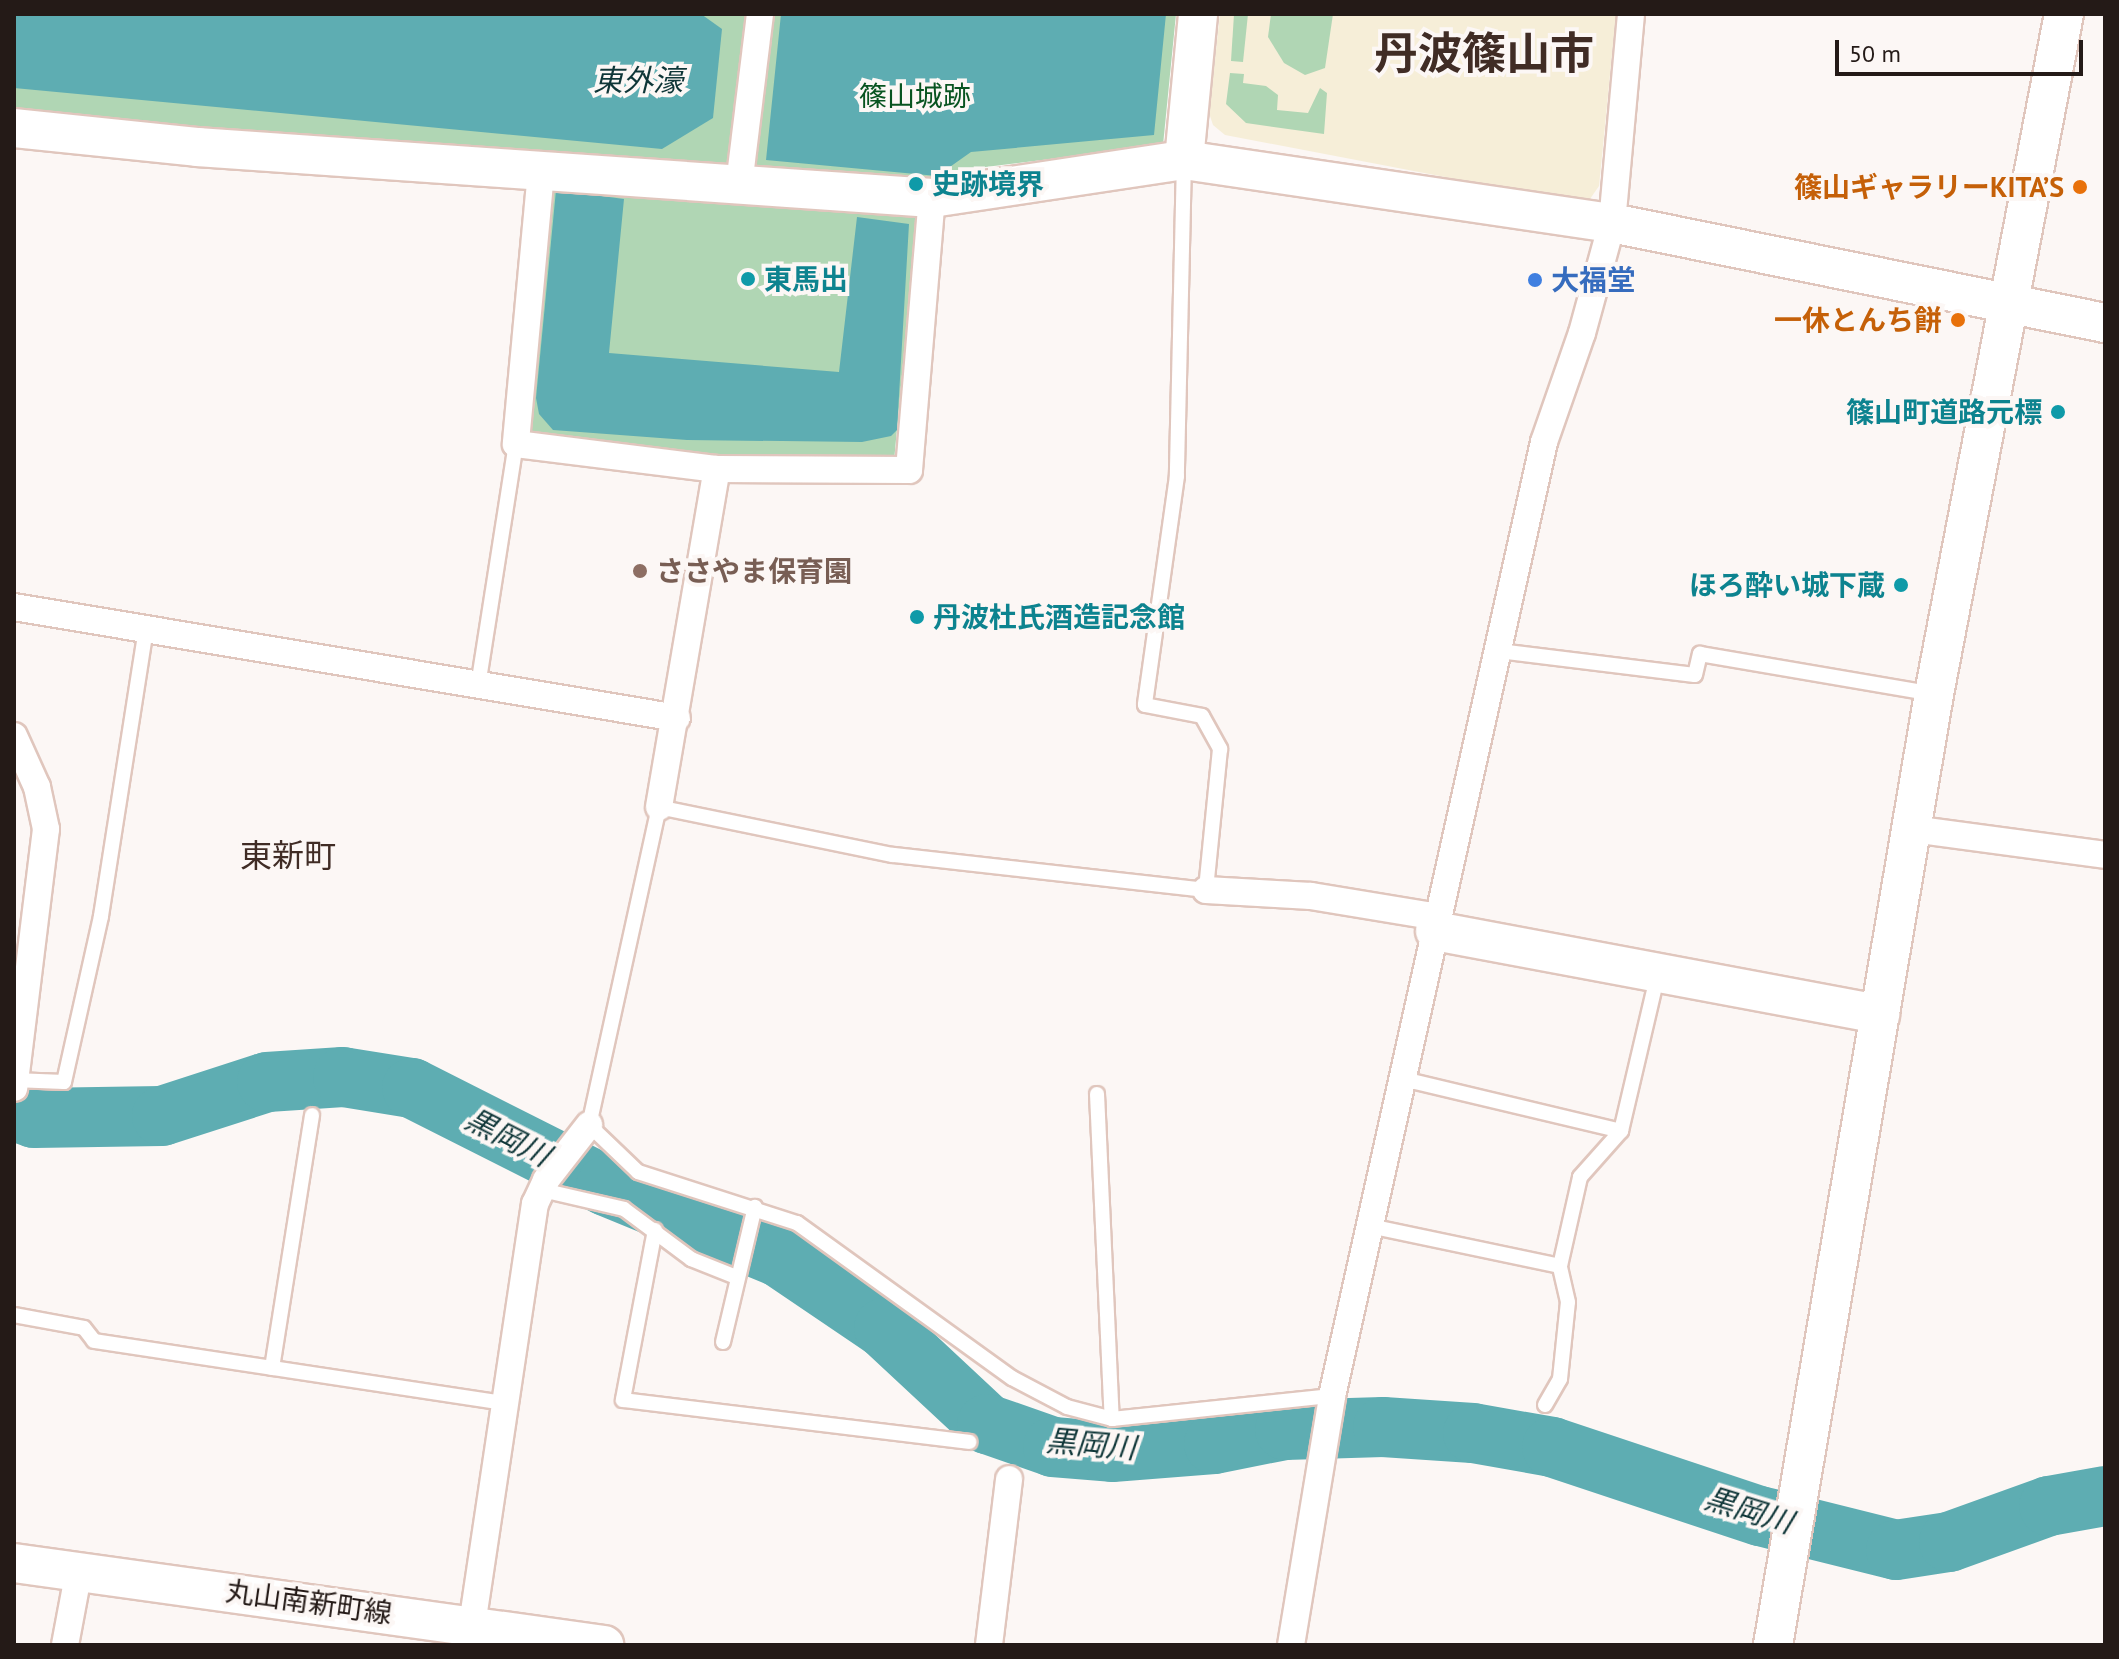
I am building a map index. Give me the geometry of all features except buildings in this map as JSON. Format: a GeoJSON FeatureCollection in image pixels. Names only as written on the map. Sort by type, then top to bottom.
{"type":"FeatureCollection","features":[{"type":"Feature","properties":{"kind":"street"},"geometry":{"type":"LineString","coordinates":[[739,185],[760,14]]}},
{"type":"Feature","properties":{"kind":"street"},"geometry":{"type":"LineString","coordinates":[[1184,160],[1198,14]]}},
{"type":"Feature","properties":{"kind":"street"},"geometry":{"type":"LineString","coordinates":[[1291,1645],[1332,1396],[1544,442],[1582,333],[1612,223],[1631,14]]}},
{"type":"Feature","properties":{"kind":"street"},"geometry":{"type":"LineString","coordinates":[[1773,1645],[1934,694],[2064,14]]}},
{"type":"Feature","properties":{"kind":"street"},"geometry":{"type":"LineString","coordinates":[[14,128],[541,172],[932,198],[1184,160],[1612,223],[2008,300],[2105,323]]}},
{"type":"Feature","properties":{"kind":"street"},"geometry":{"type":"LineString","coordinates":[[541,172],[516,444],[717,469],[909,470],[932,198]]}},
{"type":"Feature","properties":{"kind":"street"},"geometry":{"type":"LineString","coordinates":[[659,807],[677,718],[717,469]]}},
{"type":"Feature","properties":{"kind":"street"},"geometry":{"type":"LineString","coordinates":[[14,607],[677,718]]}},
{"type":"Feature","properties":{"kind":"street"},"geometry":{"type":"LineString","coordinates":[[14,736],[37,787],[46,829],[14,1083]]}},
{"type":"Feature","properties":{"kind":"street"},"geometry":{"type":"LineString","coordinates":[[1913,829],[2105,855]]}},
{"type":"Feature","properties":{"kind":"street"},"geometry":{"type":"LineString","coordinates":[[1206,890],[1311,896],[1658,973],[1880,1014]]}},
{"type":"Feature","properties":{"kind":"street"},"geometry":{"type":"LineString","coordinates":[[471,1635],[535,1204],[544,1185],[589,1125]]}},
{"type":"Feature","properties":{"kind":"street"},"geometry":{"type":"LineString","coordinates":[[989,1645],[1009,1479]]}},
{"type":"Feature","properties":{"kind":"street","name":"丸山南新町線"},"geometry":{"type":"LineString","coordinates":[[14,1563],[79,1570],[471,1635],[604,1645]]}},
{"type":"Feature","properties":{"kind":"street"},"geometry":{"type":"LineString","coordinates":[[65,1645],[79,1570]]}},
{"type":"Feature","properties":{"kind":"lane"},"geometry":{"type":"LineString","coordinates":[[1184,160],[1177,476],[1145,705],[1202,716],[1220,749],[1206,890],[892,855],[659,807],[589,1125],[638,1172],[755,1207],[797,1223],[1012,1378],[1067,1407],[1112,1419],[1332,1396]]}},
{"type":"Feature","properties":{"kind":"lane"},"geometry":{"type":"LineString","coordinates":[[478,686],[516,444]]}},
{"type":"Feature","properties":{"kind":"lane"},"geometry":{"type":"LineString","coordinates":[[14,1083],[64,1082],[101,916],[146,629]]}},
{"type":"Feature","properties":{"kind":"lane"},"geometry":{"type":"LineString","coordinates":[[1499,651],[1695,675],[1700,654],[1934,694]]}},
{"type":"Feature","properties":{"kind":"lane"},"geometry":{"type":"LineString","coordinates":[[1545,1405],[1560,1379],[1568,1302],[1560,1266],[1580,1177],[1621,1131],[1658,973]]}},
{"type":"Feature","properties":{"kind":"lane"},"geometry":{"type":"LineString","coordinates":[[1403,1079],[1621,1131]]}},
{"type":"Feature","properties":{"kind":"lane"},"geometry":{"type":"LineString","coordinates":[[1097,1094],[1112,1419]]}},
{"type":"Feature","properties":{"kind":"lane"},"geometry":{"type":"LineString","coordinates":[[272,1368],[312,1115]]}},
{"type":"Feature","properties":{"kind":"lane"},"geometry":{"type":"LineString","coordinates":[[544,1185],[624,1209],[691,1259],[736,1277]]}},
{"type":"Feature","properties":{"kind":"lane"},"geometry":{"type":"LineString","coordinates":[[723,1342],[755,1207]]}},
{"type":"Feature","properties":{"kind":"lane"},"geometry":{"type":"LineString","coordinates":[[1370,1226],[1560,1266]]}},
{"type":"Feature","properties":{"kind":"lane"},"geometry":{"type":"LineString","coordinates":[[655,1230],[623,1400],[969,1442]]}},
{"type":"Feature","properties":{"kind":"lane"},"geometry":{"type":"LineString","coordinates":[[14,1315],[84,1328],[94,1341],[504,1403]]}},
{"type":"Feature","properties":{"kind":"shaded area"},"geometry":{"type":"Polygon","coordinates":[[[1220,14],[1616,14],[1599,186],[1590,199],[1575,202],[1225,135],[1213,125],[1209,113],[1220,14]]]}},
{"type":"Feature","properties":{"kind":"green space","name":"篠山城跡"},"geometry":{"type":"Polygon","coordinates":[[[14,14],[1176,14],[1163,145],[953,171],[940,180],[920,179],[893,472],[517,445],[549,165],[14,116],[14,14]]]}},
{"type":"Feature","properties":{"kind":"green space"},"geometry":{"type":"Polygon","coordinates":[[[1234,14],[1248,14],[1243,62],[1231,61],[1234,14]]]}},
{"type":"Feature","properties":{"kind":"green space"},"geometry":{"type":"Polygon","coordinates":[[[1271,14],[1333,14],[1325,68],[1305,75],[1284,63],[1268,37],[1271,14]]]}},
{"type":"Feature","properties":{"kind":"green space"},"geometry":{"type":"Polygon","coordinates":[[[1230,73],[1244,74],[1243,83],[1266,86],[1278,95],[1277,110],[1308,113],[1320,88],[1327,93],[1324,134],[1246,123],[1226,104],[1230,73]]]}},
{"type":"Feature","properties":{"kind":"water","name":"東外濠"},"geometry":{"type":"Polygon","coordinates":[[[14,14],[701,14],[722,29],[713,118],[662,149],[14,88],[14,14]]]}},
{"type":"Feature","properties":{"kind":"water"},"geometry":{"type":"Polygon","coordinates":[[[781,14],[1166,14],[1154,135],[971,152],[937,176],[766,160],[781,14]]]}},
{"type":"Feature","properties":{"kind":"water"},"geometry":{"type":"Polygon","coordinates":[[[556,190],[624,199],[609,353],[839,372],[857,217],[909,224],[897,430],[891,436],[862,442],[687,440],[553,430],[539,414],[536,398],[556,190]]]}},
{"type":"Feature","properties":{"kind":"waterway","name":"黒岡川"},"geometry":{"type":"LineString","coordinates":[[14,1111],[34,1118],[162,1116],[267,1082],[343,1077],[412,1088],[606,1186],[779,1257],[884,1328],[987,1424],[1053,1447],[1112,1452],[1214,1444],[1285,1430],[1383,1427],[1473,1433],[1552,1447],[1760,1516],[1896,1550],[1949,1542],[2049,1506],[2105,1496]]}},
{"type":"Feature","properties":{"kind":"place","name":"史跡境界"},"geometry":{"type":"Point","coordinates":[916,184]}},
{"type":"Feature","properties":{"kind":"place","name":"篠山ギャラリーKITA’S"},"geometry":{"type":"Point","coordinates":[2080,187]}},
{"type":"Feature","properties":{"kind":"place","name":"東馬出"},"geometry":{"type":"Point","coordinates":[748,279]}},
{"type":"Feature","properties":{"kind":"place","name":"大福堂"},"geometry":{"type":"Point","coordinates":[1535,280]}},
{"type":"Feature","properties":{"kind":"place","name":"一休とんち餅"},"geometry":{"type":"Point","coordinates":[1958,320]}},
{"type":"Feature","properties":{"kind":"place","name":"篠山町道路元標"},"geometry":{"type":"Point","coordinates":[2058,412]}},
{"type":"Feature","properties":{"kind":"place","name":"ささやま保育園"},"geometry":{"type":"Point","coordinates":[640,571]}},
{"type":"Feature","properties":{"kind":"place","name":"ほろ酔い城下蔵"},"geometry":{"type":"Point","coordinates":[1901,585]}},
{"type":"Feature","properties":{"kind":"place","name":"丹波杜氏酒造記念館"},"geometry":{"type":"Point","coordinates":[917,617]}},
{"type":"Feature","properties":{"kind":"district","name":"丹波篠山市"},"geometry":{"type":"Point","coordinates":[1484,53]}},
{"type":"Feature","properties":{"kind":"district","name":"東新町"},"geometry":{"type":"Point","coordinates":[288,855]}}]}
